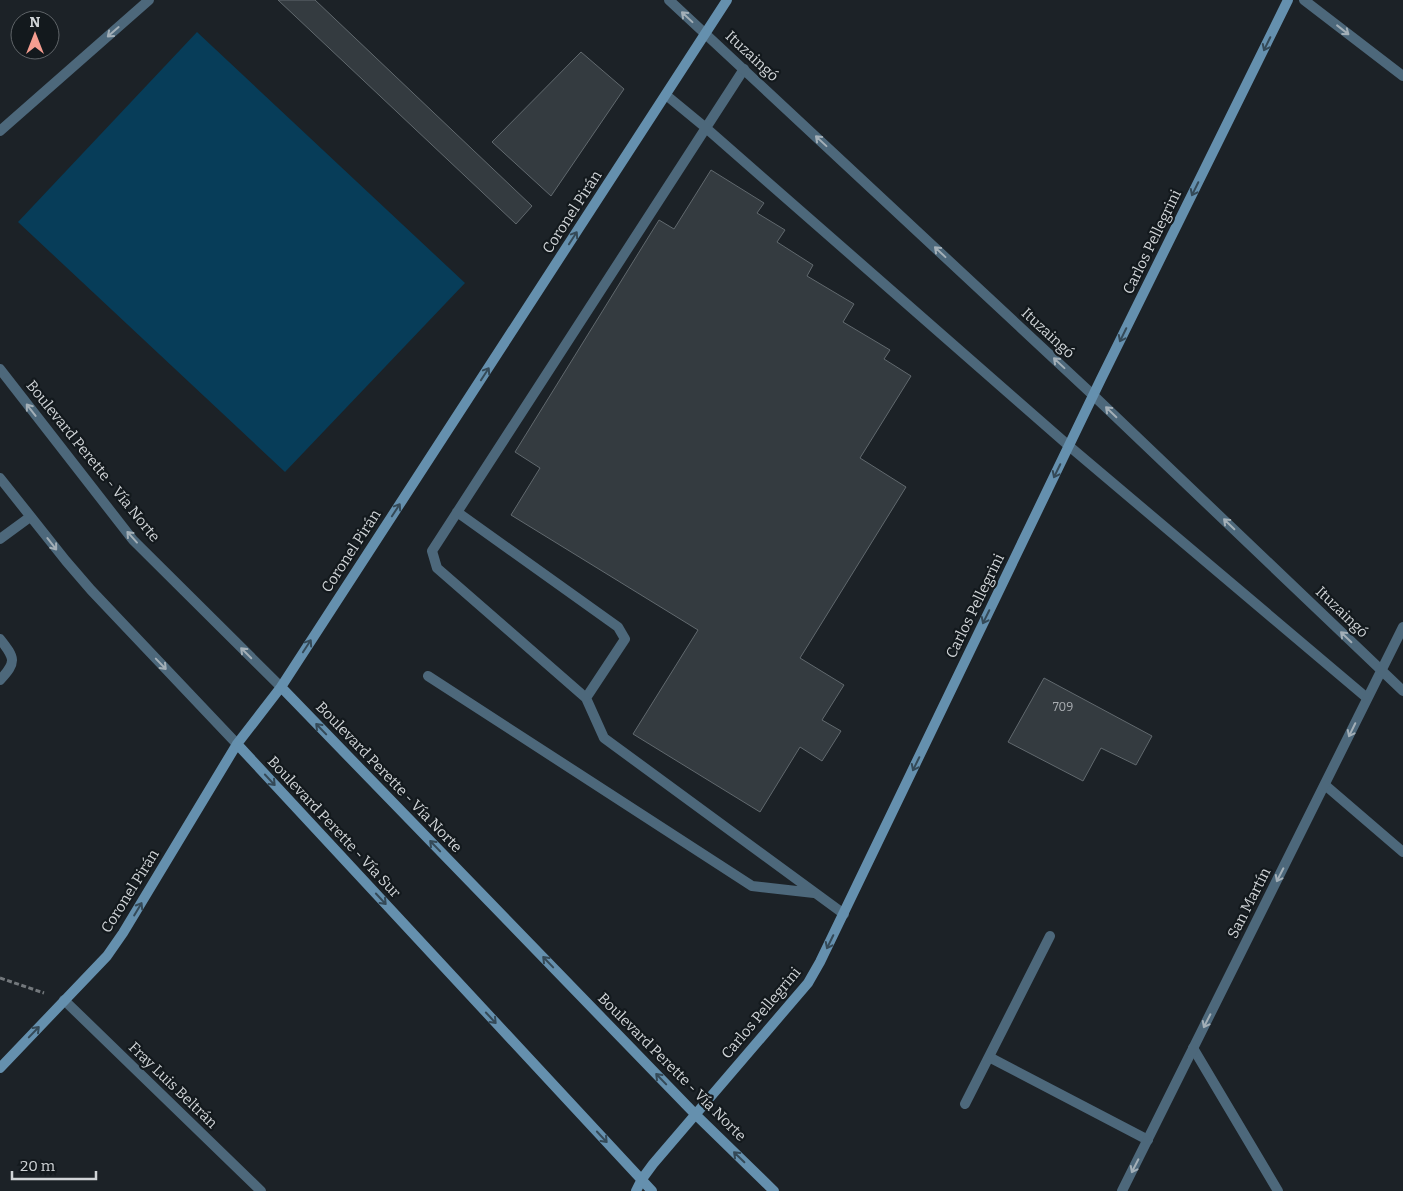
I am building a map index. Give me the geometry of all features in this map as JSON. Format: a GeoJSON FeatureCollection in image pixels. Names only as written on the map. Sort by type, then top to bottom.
{"type":"FeatureCollection","features":[{"type":"Feature","properties":{"kind":"street"},"geometry":{"type":"LineString","coordinates":[[0,131],[149,0]]}},
{"type":"Feature","properties":{"kind":"street","name":"Ituzaingó"},"geometry":{"type":"LineString","coordinates":[[670,0],[1094,396],[1403,692]]}},
{"type":"Feature","properties":{"kind":"street","name":"Coronel Pirán"},"geometry":{"type":"LineString","coordinates":[[0,1068],[107,956],[123,933],[237,744],[281,687],[727,0]]}},
{"type":"Feature","properties":{"kind":"street","name":"Carlos Pellegrini"},"geometry":{"type":"LineString","coordinates":[[636,1191],[642,1180],[695,1114],[808,983],[820,962],[1069,446],[1288,0]]}},
{"type":"Feature","properties":{"kind":"street"},"geometry":{"type":"LineString","coordinates":[[1304,0],[1403,76]]}},
{"type":"Feature","properties":{"kind":"street"},"geometry":{"type":"LineString","coordinates":[[744,69],[432,551],[437,568],[586,698],[604,738],[844,914]]}},
{"type":"Feature","properties":{"kind":"street"},"geometry":{"type":"LineString","coordinates":[[666,95],[1069,446],[1368,698]]}},
{"type":"Feature","properties":{"kind":"street","name":"Boulevard Perette - Vía Norte"},"geometry":{"type":"LineString","coordinates":[[0,369],[133,540],[281,687],[695,1114],[774,1191]]}},
{"type":"Feature","properties":{"kind":"street","name":"Boulevard Perette - Vía Sur"},"geometry":{"type":"LineString","coordinates":[[0,478],[91,590],[237,744],[652,1191]]}},
{"type":"Feature","properties":{"kind":"street"},"geometry":{"type":"LineString","coordinates":[[457,512],[618,628],[625,639],[586,698]]}},
{"type":"Feature","properties":{"kind":"street"},"geometry":{"type":"LineString","coordinates":[[0,540],[30,516]]}},
{"type":"Feature","properties":{"kind":"street","name":"San Martín"},"geometry":{"type":"LineString","coordinates":[[1122,1191],[1403,627]]}},
{"type":"Feature","properties":{"kind":"street"},"geometry":{"type":"LineString","coordinates":[[0,639],[11,653],[13,661],[0,680]]}},
{"type":"Feature","properties":{"kind":"street"},"geometry":{"type":"LineString","coordinates":[[428,676],[752,886],[815,893]]}},
{"type":"Feature","properties":{"kind":"street"},"geometry":{"type":"LineString","coordinates":[[1325,785],[1403,852]]}},
{"type":"Feature","properties":{"kind":"street"},"geometry":{"type":"LineString","coordinates":[[965,1104],[1050,936]]}},
{"type":"Feature","properties":{"kind":"street","name":"Fray Luis Beltrán"},"geometry":{"type":"LineString","coordinates":[[64,1000],[261,1191]]}},
{"type":"Feature","properties":{"kind":"street"},"geometry":{"type":"LineString","coordinates":[[1193,1048],[1278,1191]]}},
{"type":"Feature","properties":{"kind":"street"},"geometry":{"type":"LineString","coordinates":[[989,1057],[1148,1140]]}},
{"type":"Feature","properties":{"kind":"path"},"geometry":{"type":"LineString","coordinates":[[0,978],[64,1000]]}},
{"type":"Feature","properties":{"kind":"shaded area"},"geometry":{"type":"Polygon","coordinates":[[[197,32],[465,283],[285,472],[18,222],[197,32]]]}},
{"type":"Feature","properties":{"kind":"building"},"geometry":{"type":"Polygon","coordinates":[[[278,0],[315,0],[532,206],[516,224],[278,0]]]}},
{"type":"Feature","properties":{"kind":"building"},"geometry":{"type":"Polygon","coordinates":[[[581,52],[624,89],[551,196],[492,142],[581,52]]]}},
{"type":"Feature","properties":{"kind":"building"},"geometry":{"type":"Polygon","coordinates":[[[711,170],[764,203],[757,213],[785,230],[777,242],[813,265],[807,276],[854,304],[843,322],[890,350],[884,359],[911,376],[860,458],[906,487],[800,658],[844,685],[822,720],[841,731],[822,761],[800,747],[760,812],[633,734],[698,630],[511,515],[540,468],[515,452],[659,220],[674,229],[711,170]]]}},
{"type":"Feature","properties":{"kind":"building"},"geometry":{"type":"Polygon","coordinates":[[[1044,678],[1152,736],[1136,765],[1101,748],[1083,781],[1008,742],[1044,678]]]}}]}
